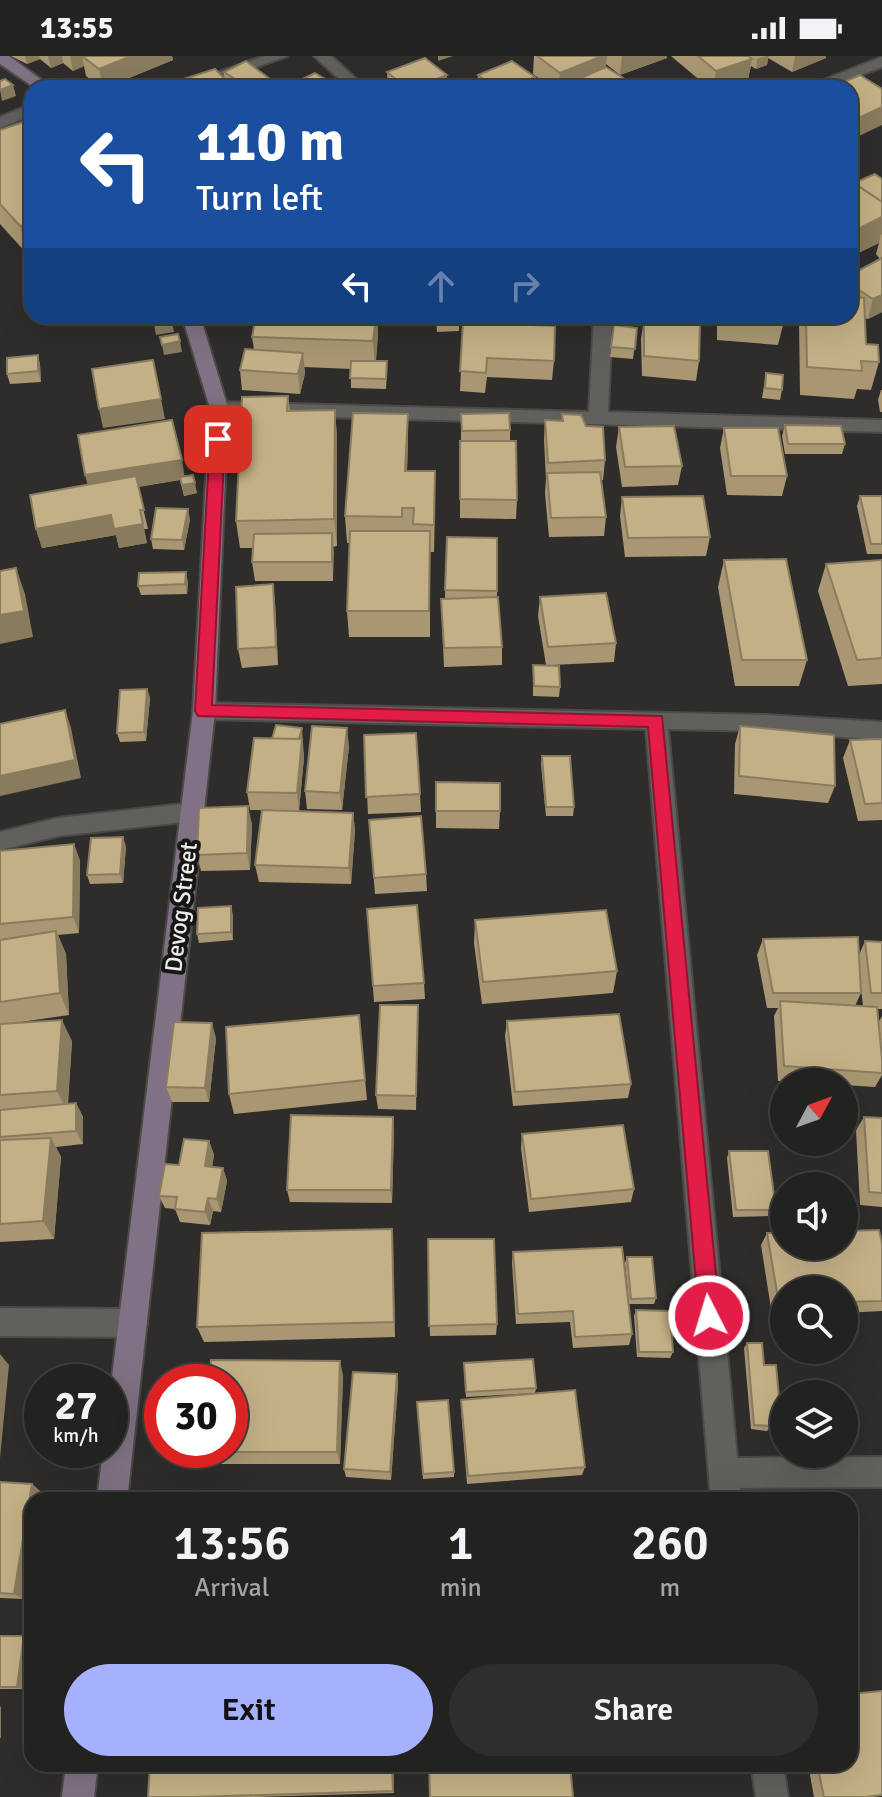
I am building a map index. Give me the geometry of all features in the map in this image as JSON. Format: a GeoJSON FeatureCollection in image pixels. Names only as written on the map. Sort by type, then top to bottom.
{"type":"FeatureCollection","features":[{"type":"Feature","properties":{"kind":"street"},"geometry":{"type":"LineString","coordinates":[[208,80],[279,56]]}},
{"type":"Feature","properties":{"kind":"street"},"geometry":{"type":"LineString","coordinates":[[322,56],[349,80]]}},
{"type":"Feature","properties":{"kind":"street"},"geometry":{"type":"LineString","coordinates":[[0,57],[33,80]]}},
{"type":"Feature","properties":{"kind":"street"},"geometry":{"type":"LineString","coordinates":[[834,80],[882,63]]}},
{"type":"Feature","properties":{"kind":"street"},"geometry":{"type":"LineString","coordinates":[[0,123],[24,112]]}},
{"type":"Feature","properties":{"kind":"street","name":"Devog Street"},"geometry":{"type":"LineString","coordinates":[[113,1492],[204,711],[219,408],[193,324]]}},
{"type":"Feature","properties":{"kind":"street"},"geometry":{"type":"LineString","coordinates":[[598,417],[603,324]]}},
{"type":"Feature","properties":{"kind":"street"},"geometry":{"type":"LineString","coordinates":[[219,408],[882,426]]}},
{"type":"Feature","properties":{"kind":"street"},"geometry":{"type":"LineString","coordinates":[[204,711],[766,723],[882,731]]}},
{"type":"Feature","properties":{"kind":"street"},"geometry":{"type":"LineString","coordinates":[[656,721],[725,1486],[882,1472]]}},
{"type":"Feature","properties":{"kind":"street"},"geometry":{"type":"LineString","coordinates":[[0,841],[58,827],[192,812]]}},
{"type":"Feature","properties":{"kind":"street"},"geometry":{"type":"LineString","coordinates":[[0,1322],[133,1323]]}},
{"type":"Feature","properties":{"kind":"street"},"geometry":{"type":"LineString","coordinates":[[78,1797],[81,1772]]}},
{"type":"Feature","properties":{"kind":"street"},"geometry":{"type":"LineString","coordinates":[[768,1772],[772,1797]]}},
{"type":"Feature","properties":{"kind":"building"},"geometry":{"type":"Polygon","coordinates":[[[82,56],[131,56],[99,69],[82,56]]]}},
{"type":"Feature","properties":{"kind":"building"},"geometry":{"type":"Polygon","coordinates":[[[537,56],[602,56],[560,73],[537,56]]]}},
{"type":"Feature","properties":{"kind":"building"},"geometry":{"type":"Polygon","coordinates":[[[698,56],[748,56],[752,59],[716,71],[698,56]]]}},
{"type":"Feature","properties":{"kind":"building"},"geometry":{"type":"Polygon","coordinates":[[[425,58],[447,75],[434,80],[397,80],[387,72],[425,58]]]}},
{"type":"Feature","properties":{"kind":"building"},"geometry":{"type":"Polygon","coordinates":[[[246,61],[271,80],[236,80],[224,72],[246,61]]]}},
{"type":"Feature","properties":{"kind":"building"},"geometry":{"type":"Polygon","coordinates":[[[512,61],[535,77],[528,80],[485,80],[478,75],[512,61]]]}},
{"type":"Feature","properties":{"kind":"building"},"geometry":{"type":"Polygon","coordinates":[[[606,67],[626,80],[576,80],[606,67]]]}},
{"type":"Feature","properties":{"kind":"building"},"geometry":{"type":"Polygon","coordinates":[[[215,69],[226,80],[181,80],[215,69]]]}},
{"type":"Feature","properties":{"kind":"building"},"geometry":{"type":"Polygon","coordinates":[[[315,73],[327,80],[301,80],[315,73]]]}},
{"type":"Feature","properties":{"kind":"building"},"geometry":{"type":"Polygon","coordinates":[[[860,75],[882,89],[882,107],[861,117],[858,115],[858,80],[848,80],[860,75]]]}},
{"type":"Feature","properties":{"kind":"building"},"geometry":{"type":"Polygon","coordinates":[[[5,79],[13,85],[0,90],[0,81],[5,79]]]}},
{"type":"Feature","properties":{"kind":"building"},"geometry":{"type":"Polygon","coordinates":[[[24,122],[24,225],[20,226],[0,204],[0,130],[24,122]]]}},
{"type":"Feature","properties":{"kind":"building"},"geometry":{"type":"Polygon","coordinates":[[[875,174],[882,179],[882,202],[858,186],[858,181],[875,174]]]}},
{"type":"Feature","properties":{"kind":"building"},"geometry":{"type":"Polygon","coordinates":[[[858,186],[882,202],[882,217],[858,229],[858,186]]]}},
{"type":"Feature","properties":{"kind":"building"},"geometry":{"type":"Polygon","coordinates":[[[882,258],[882,295],[873,299],[858,289],[858,271],[882,258]]]}},
{"type":"Feature","properties":{"kind":"building"},"geometry":{"type":"Polygon","coordinates":[[[858,297],[864,298],[866,344],[878,345],[879,362],[861,361],[862,371],[807,367],[806,324],[858,324],[858,297]]]}},
{"type":"Feature","properties":{"kind":"building"},"geometry":{"type":"Polygon","coordinates":[[[254,324],[375,324],[373,341],[252,337],[254,324]]]}},
{"type":"Feature","properties":{"kind":"building"},"geometry":{"type":"Polygon","coordinates":[[[463,324],[555,326],[554,361],[487,358],[486,373],[460,371],[463,324]]]}},
{"type":"Feature","properties":{"kind":"building"},"geometry":{"type":"Polygon","coordinates":[[[644,324],[700,324],[699,361],[644,356],[644,324]]]}},
{"type":"Feature","properties":{"kind":"building"},"geometry":{"type":"Polygon","coordinates":[[[614,325],[637,328],[635,349],[611,347],[614,325]]]}},
{"type":"Feature","properties":{"kind":"building"},"geometry":{"type":"Polygon","coordinates":[[[178,334],[180,341],[162,345],[160,337],[178,334]]]}},
{"type":"Feature","properties":{"kind":"building"},"geometry":{"type":"Polygon","coordinates":[[[245,349],[303,353],[298,374],[240,370],[245,349]]]}},
{"type":"Feature","properties":{"kind":"building"},"geometry":{"type":"Polygon","coordinates":[[[38,355],[38,371],[7,374],[7,358],[38,355]]]}},
{"type":"Feature","properties":{"kind":"building"},"geometry":{"type":"Polygon","coordinates":[[[153,360],[161,399],[99,409],[92,369],[153,360]]]}},
{"type":"Feature","properties":{"kind":"building"},"geometry":{"type":"Polygon","coordinates":[[[351,361],[387,361],[386,379],[350,378],[351,361]]]}},
{"type":"Feature","properties":{"kind":"building"},"geometry":{"type":"Polygon","coordinates":[[[766,373],[783,375],[782,390],[765,388],[766,373]]]}},
{"type":"Feature","properties":{"kind":"building"},"geometry":{"type":"Polygon","coordinates":[[[288,396],[287,411],[335,410],[334,519],[236,521],[242,397],[288,396]]]}},
{"type":"Feature","properties":{"kind":"building"},"geometry":{"type":"Polygon","coordinates":[[[353,413],[408,414],[405,471],[435,471],[434,525],[413,524],[414,508],[402,508],[402,517],[345,516],[353,413]]]}},
{"type":"Feature","properties":{"kind":"building"},"geometry":{"type":"Polygon","coordinates":[[[509,413],[510,430],[462,431],[461,414],[509,413]]]}},
{"type":"Feature","properties":{"kind":"building"},"geometry":{"type":"Polygon","coordinates":[[[562,414],[581,415],[586,426],[603,427],[605,460],[548,463],[545,420],[563,421],[562,414]]]}},
{"type":"Feature","properties":{"kind":"building"},"geometry":{"type":"Polygon","coordinates":[[[172,420],[182,460],[85,475],[78,435],[172,420]]]}},
{"type":"Feature","properties":{"kind":"building"},"geometry":{"type":"Polygon","coordinates":[[[785,425],[841,426],[845,444],[788,444],[785,425]]]}},
{"type":"Feature","properties":{"kind":"building"},"geometry":{"type":"Polygon","coordinates":[[[674,426],[682,466],[625,467],[619,427],[674,426]]]}},
{"type":"Feature","properties":{"kind":"building"},"geometry":{"type":"Polygon","coordinates":[[[724,428],[778,428],[787,476],[731,476],[724,428]]]}},
{"type":"Feature","properties":{"kind":"building"},"geometry":{"type":"Polygon","coordinates":[[[460,441],[516,441],[517,500],[460,499],[460,441]]]}},
{"type":"Feature","properties":{"kind":"building"},"geometry":{"type":"Polygon","coordinates":[[[600,472],[606,517],[551,518],[547,473],[600,472]]]}},
{"type":"Feature","properties":{"kind":"building"},"geometry":{"type":"Polygon","coordinates":[[[193,475],[195,483],[182,485],[180,477],[193,475]]]}},
{"type":"Feature","properties":{"kind":"building"},"geometry":{"type":"Polygon","coordinates":[[[136,476],[144,510],[140,510],[143,524],[114,529],[111,515],[36,529],[30,495],[136,476]]]}},
{"type":"Feature","properties":{"kind":"building"},"geometry":{"type":"Polygon","coordinates":[[[703,496],[710,537],[628,538],[622,497],[703,496]]]}},
{"type":"Feature","properties":{"kind":"building"},"geometry":{"type":"Polygon","coordinates":[[[860,496],[882,496],[882,544],[871,544],[860,496]]]}},
{"type":"Feature","properties":{"kind":"building"},"geometry":{"type":"Polygon","coordinates":[[[156,508],[188,509],[182,540],[151,539],[156,508]]]}},
{"type":"Feature","properties":{"kind":"building"},"geometry":{"type":"Polygon","coordinates":[[[350,531],[430,531],[429,611],[347,611],[350,531]]]}},
{"type":"Feature","properties":{"kind":"building"},"geometry":{"type":"Polygon","coordinates":[[[332,533],[332,562],[252,562],[254,534],[332,533]]]}},
{"type":"Feature","properties":{"kind":"building"},"geometry":{"type":"Polygon","coordinates":[[[447,537],[497,538],[497,591],[445,590],[447,537]]]}},
{"type":"Feature","properties":{"kind":"building"},"geometry":{"type":"Polygon","coordinates":[[[786,559],[807,660],[742,660],[724,560],[786,559]]]}},
{"type":"Feature","properties":{"kind":"building"},"geometry":{"type":"Polygon","coordinates":[[[882,560],[882,658],[857,660],[826,564],[882,560]]]}},
{"type":"Feature","properties":{"kind":"building"},"geometry":{"type":"Polygon","coordinates":[[[16,568],[24,611],[0,615],[0,571],[16,568]]]}},
{"type":"Feature","properties":{"kind":"building"},"geometry":{"type":"Polygon","coordinates":[[[186,572],[185,584],[138,586],[139,573],[186,572]]]}},
{"type":"Feature","properties":{"kind":"building"},"geometry":{"type":"Polygon","coordinates":[[[273,584],[276,647],[238,649],[236,587],[273,584]]]}},
{"type":"Feature","properties":{"kind":"building"},"geometry":{"type":"Polygon","coordinates":[[[606,593],[616,643],[548,647],[540,597],[606,593]]]}},
{"type":"Feature","properties":{"kind":"building"},"geometry":{"type":"Polygon","coordinates":[[[498,597],[502,647],[444,648],[441,599],[498,597]]]}},
{"type":"Feature","properties":{"kind":"building"},"geometry":{"type":"Polygon","coordinates":[[[533,665],[559,666],[560,687],[534,686],[533,665]]]}},
{"type":"Feature","properties":{"kind":"building"},"geometry":{"type":"Polygon","coordinates":[[[147,689],[144,732],[117,733],[120,690],[147,689]]]}},
{"type":"Feature","properties":{"kind":"building"},"geometry":{"type":"Polygon","coordinates":[[[65,710],[75,760],[0,776],[0,724],[65,710]]]}},
{"type":"Feature","properties":{"kind":"building"},"geometry":{"type":"Polygon","coordinates":[[[276,725],[302,728],[299,739],[272,739],[276,725]]]}},
{"type":"Feature","properties":{"kind":"building"},"geometry":{"type":"Polygon","coordinates":[[[312,726],[347,728],[340,793],[305,791],[312,726]]]}},
{"type":"Feature","properties":{"kind":"building"},"geometry":{"type":"Polygon","coordinates":[[[740,726],[834,735],[835,786],[739,776],[740,726]]]}},
{"type":"Feature","properties":{"kind":"building"},"geometry":{"type":"Polygon","coordinates":[[[416,733],[420,794],[366,797],[364,735],[416,733]]]}},
{"type":"Feature","properties":{"kind":"building"},"geometry":{"type":"Polygon","coordinates":[[[254,738],[302,739],[297,793],[247,792],[254,738]]]}},
{"type":"Feature","properties":{"kind":"building"},"geometry":{"type":"Polygon","coordinates":[[[882,739],[882,803],[865,804],[850,740],[882,739]]]}},
{"type":"Feature","properties":{"kind":"building"},"geometry":{"type":"Polygon","coordinates":[[[542,756],[570,756],[574,807],[546,807],[542,756]]]}},
{"type":"Feature","properties":{"kind":"building"},"geometry":{"type":"Polygon","coordinates":[[[436,782],[500,783],[500,811],[436,811],[436,782]]]}},
{"type":"Feature","properties":{"kind":"building"},"geometry":{"type":"Polygon","coordinates":[[[248,806],[247,853],[197,855],[199,808],[248,806]]]}},
{"type":"Feature","properties":{"kind":"building"},"geometry":{"type":"Polygon","coordinates":[[[262,810],[353,813],[349,868],[255,865],[262,810]]]}},
{"type":"Feature","properties":{"kind":"building"},"geometry":{"type":"Polygon","coordinates":[[[421,816],[426,874],[374,878],[369,820],[421,816]]]}},
{"type":"Feature","properties":{"kind":"building"},"geometry":{"type":"Polygon","coordinates":[[[123,837],[120,874],[87,875],[91,838],[123,837]]]}},
{"type":"Feature","properties":{"kind":"building"},"geometry":{"type":"Polygon","coordinates":[[[74,844],[73,917],[0,924],[0,851],[74,844]]]}},
{"type":"Feature","properties":{"kind":"building"},"geometry":{"type":"Polygon","coordinates":[[[417,905],[424,983],[373,986],[367,909],[417,905]]]}},
{"type":"Feature","properties":{"kind":"building"},"geometry":{"type":"Polygon","coordinates":[[[231,906],[231,932],[197,934],[198,908],[231,906]]]}},
{"type":"Feature","properties":{"kind":"building"},"geometry":{"type":"Polygon","coordinates":[[[606,910],[617,971],[483,982],[475,920],[606,910]]]}},
{"type":"Feature","properties":{"kind":"building"},"geometry":{"type":"Polygon","coordinates":[[[56,931],[60,993],[0,1002],[0,940],[56,931]]]}},
{"type":"Feature","properties":{"kind":"building"},"geometry":{"type":"Polygon","coordinates":[[[858,937],[861,993],[773,993],[763,939],[858,937]]]}},
{"type":"Feature","properties":{"kind":"building"},"geometry":{"type":"Polygon","coordinates":[[[865,941],[882,942],[882,993],[871,993],[865,941]]]}},
{"type":"Feature","properties":{"kind":"building"},"geometry":{"type":"Polygon","coordinates":[[[780,1001],[877,1007],[882,1073],[858,1071],[858,1068],[784,1066],[780,1001]]]}},
{"type":"Feature","properties":{"kind":"building"},"geometry":{"type":"Polygon","coordinates":[[[380,1005],[418,1005],[416,1096],[376,1095],[380,1005]]]}},
{"type":"Feature","properties":{"kind":"building"},"geometry":{"type":"Polygon","coordinates":[[[619,1014],[631,1084],[515,1092],[507,1021],[619,1014]]]}},
{"type":"Feature","properties":{"kind":"building"},"geometry":{"type":"Polygon","coordinates":[[[359,1015],[365,1080],[229,1094],[226,1027],[359,1015]]]}},
{"type":"Feature","properties":{"kind":"building"},"geometry":{"type":"Polygon","coordinates":[[[62,1020],[57,1091],[0,1095],[0,1024],[62,1020]]]}},
{"type":"Feature","properties":{"kind":"building"},"geometry":{"type":"Polygon","coordinates":[[[174,1022],[212,1023],[205,1088],[166,1087],[174,1022]]]}},
{"type":"Feature","properties":{"kind":"building"},"geometry":{"type":"Polygon","coordinates":[[[76,1103],[76,1131],[0,1137],[0,1110],[76,1103]]]}},
{"type":"Feature","properties":{"kind":"building"},"geometry":{"type":"Polygon","coordinates":[[[291,1115],[393,1117],[391,1190],[287,1190],[291,1115]]]}},
{"type":"Feature","properties":{"kind":"building"},"geometry":{"type":"Polygon","coordinates":[[[864,1117],[882,1118],[882,1193],[869,1192],[864,1117]]]}},
{"type":"Feature","properties":{"kind":"building"},"geometry":{"type":"Polygon","coordinates":[[[623,1125],[634,1189],[531,1199],[522,1134],[623,1125]]]}},
{"type":"Feature","properties":{"kind":"building"},"geometry":{"type":"Polygon","coordinates":[[[51,1138],[43,1221],[0,1224],[0,1140],[51,1138]]]}},
{"type":"Feature","properties":{"kind":"building"},"geometry":{"type":"Polygon","coordinates":[[[184,1139],[209,1141],[205,1166],[223,1168],[217,1199],[208,1198],[205,1212],[175,1209],[177,1197],[159,1196],[165,1164],[179,1165],[184,1139]]]}},
{"type":"Feature","properties":{"kind":"building"},"geometry":{"type":"Polygon","coordinates":[[[729,1151],[768,1151],[770,1210],[736,1210],[729,1151]]]}},
{"type":"Feature","properties":{"kind":"building"},"geometry":{"type":"Polygon","coordinates":[[[392,1229],[394,1322],[197,1327],[202,1233],[392,1229]]]}},
{"type":"Feature","properties":{"kind":"building"},"geometry":{"type":"Polygon","coordinates":[[[879,1230],[882,1244],[882,1301],[858,1302],[858,1276],[774,1276],[772,1260],[858,1260],[858,1231],[879,1230]]]}},
{"type":"Feature","properties":{"kind":"building"},"geometry":{"type":"Polygon","coordinates":[[[428,1239],[494,1239],[497,1324],[429,1326],[428,1239]]]}},
{"type":"Feature","properties":{"kind":"building"},"geometry":{"type":"Polygon","coordinates":[[[622,1247],[632,1334],[575,1337],[573,1311],[518,1314],[513,1252],[622,1247]]]}},
{"type":"Feature","properties":{"kind":"building"},"geometry":{"type":"Polygon","coordinates":[[[627,1257],[652,1257],[656,1298],[631,1299],[627,1257]]]}},
{"type":"Feature","properties":{"kind":"building"},"geometry":{"type":"Polygon","coordinates":[[[636,1310],[670,1311],[673,1352],[639,1352],[636,1310]]]}},
{"type":"Feature","properties":{"kind":"building"},"geometry":{"type":"Polygon","coordinates":[[[747,1343],[762,1343],[764,1365],[776,1365],[777,1380],[770,1380],[770,1426],[754,1425],[747,1343]]]}},
{"type":"Feature","properties":{"kind":"building"},"geometry":{"type":"Polygon","coordinates":[[[533,1359],[536,1388],[466,1392],[464,1363],[533,1359]]]}},
{"type":"Feature","properties":{"kind":"building"},"geometry":{"type":"Polygon","coordinates":[[[211,1360],[340,1361],[337,1452],[248,1452],[248,1364],[211,1364],[211,1360]]]}},
{"type":"Feature","properties":{"kind":"building"},"geometry":{"type":"Polygon","coordinates":[[[353,1372],[397,1374],[390,1472],[344,1469],[353,1372]]]}},
{"type":"Feature","properties":{"kind":"building"},"geometry":{"type":"Polygon","coordinates":[[[575,1390],[585,1467],[468,1476],[461,1400],[575,1390]]]}},
{"type":"Feature","properties":{"kind":"building"},"geometry":{"type":"Polygon","coordinates":[[[448,1400],[454,1472],[423,1474],[417,1402],[448,1400]]]}},
{"type":"Feature","properties":{"kind":"building"},"geometry":{"type":"Polygon","coordinates":[[[0,1482],[32,1484],[31,1492],[24,1492],[24,1533],[14,1594],[0,1593],[0,1482]]]}},
{"type":"Feature","properties":{"kind":"building"},"geometry":{"type":"Polygon","coordinates":[[[0,1636],[24,1636],[17,1687],[0,1687],[0,1636]]]}},
{"type":"Feature","properties":{"kind":"building"},"geometry":{"type":"Polygon","coordinates":[[[882,1691],[882,1795],[824,1797],[819,1772],[858,1772],[858,1693],[882,1691]]]}},
{"type":"Feature","properties":{"kind":"building"},"geometry":{"type":"Polygon","coordinates":[[[150,1772],[392,1772],[393,1791],[148,1797],[150,1772]]]}},
{"type":"Feature","properties":{"kind":"building"},"geometry":{"type":"Polygon","coordinates":[[[429,1772],[571,1772],[573,1797],[430,1797],[429,1772]]]}},
{"type":"Feature","properties":{"kind":"route"},"geometry":{"type":"LineString","coordinates":[[218,439],[204,711],[656,721],[709,1316]]}}]}
